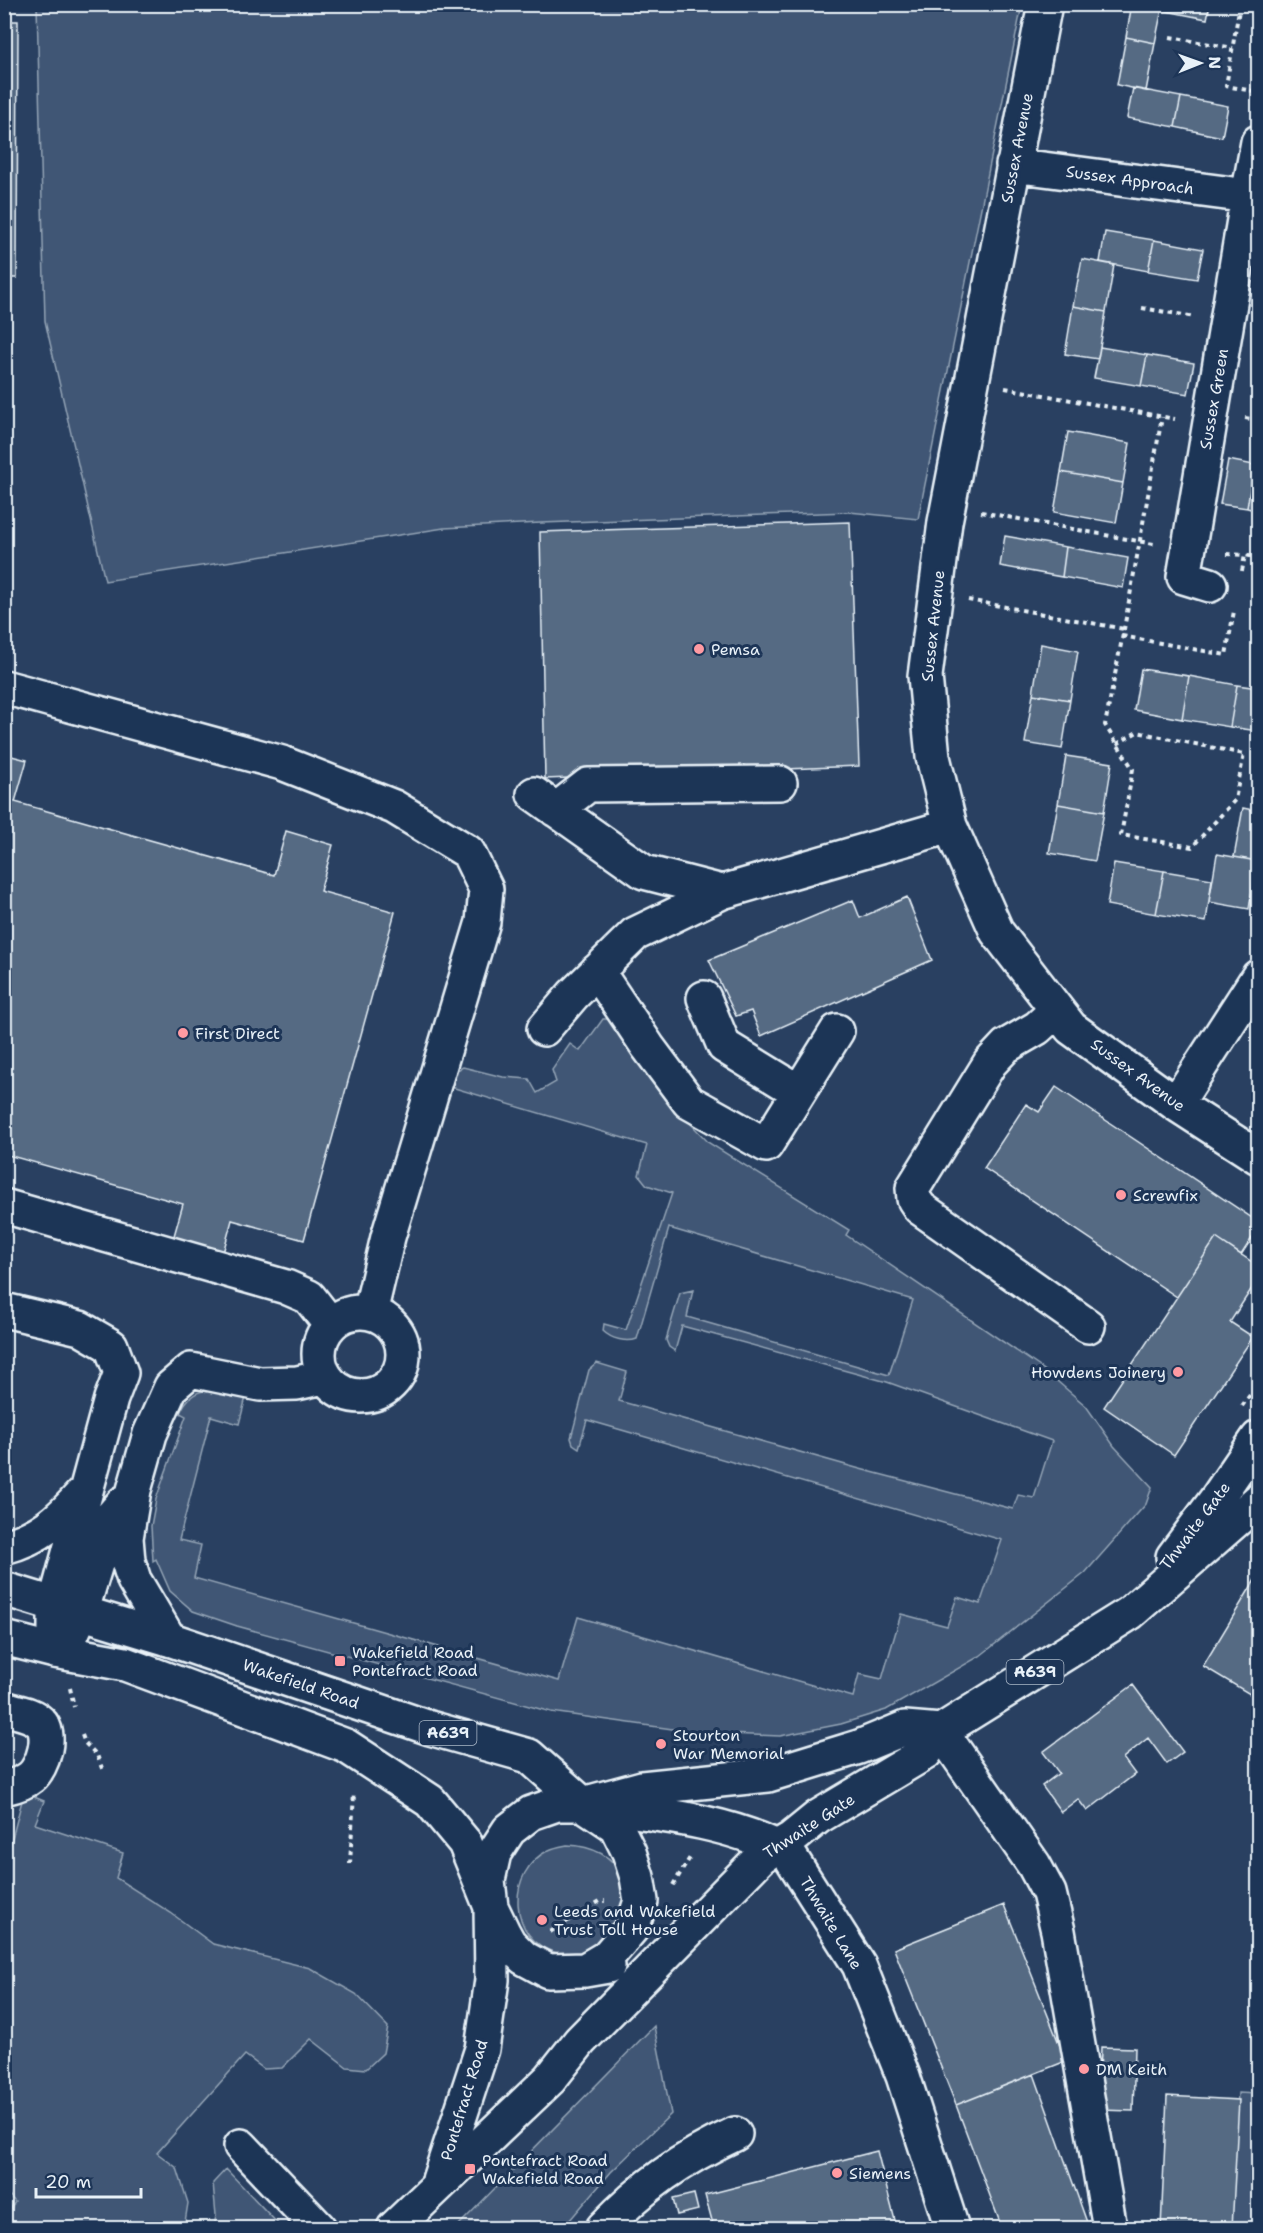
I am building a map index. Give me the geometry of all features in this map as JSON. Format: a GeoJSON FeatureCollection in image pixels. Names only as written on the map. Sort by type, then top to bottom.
{"type":"FeatureCollection","features":[{"type":"Feature","properties":{"kind":"main road","name":"Sussex Avenue"},"geometry":{"type":"LineString","coordinates":[[1044,4],[948,505],[925,676],[933,758],[950,826],[997,932],[1071,1028],[1176,1104],[1258,1157]]}},
{"type":"Feature","properties":{"kind":"main road","name":"Sussex Green"},"geometry":{"type":"LineString","coordinates":[[1210,585],[1184,577],[1258,141]]}},
{"type":"Feature","properties":{"kind":"main road","name":"Sussex Approach"},"geometry":{"type":"LineString","coordinates":[[1013,165],[1248,196]]}},
{"type":"Feature","properties":{"kind":"main road"},"geometry":{"type":"LineString","coordinates":[[4,687],[282,763],[394,807],[468,852],[486,889],[483,922],[388,1237],[369,1312]]}},
{"type":"Feature","properties":{"kind":"main road"},"geometry":{"type":"LineString","coordinates":[[722,892],[644,873],[545,802],[588,785],[780,783]]}},
{"type":"Feature","properties":{"kind":"main road"},"geometry":{"type":"LineString","coordinates":[[544,1029],[597,971],[635,934],[722,892],[950,826]]}},
{"type":"Feature","properties":{"kind":"main road"},"geometry":{"type":"LineString","coordinates":[[597,971],[648,1047],[690,1102],[766,1145],[837,1031]]}},
{"type":"Feature","properties":{"kind":"main road"},"geometry":{"type":"LineString","coordinates":[[1176,1104],[1258,977]]}},
{"type":"Feature","properties":{"kind":"main road"},"geometry":{"type":"LineString","coordinates":[[704,998],[724,1046],[799,1092]]}},
{"type":"Feature","properties":{"kind":"main road"},"geometry":{"type":"LineString","coordinates":[[1057,1010],[1036,1028],[1006,1046],[990,1063],[913,1188],[914,1199],[920,1208],[1088,1326]]}},
{"type":"Feature","properties":{"kind":"main road"},"geometry":{"type":"LineString","coordinates":[[4,1206],[286,1287],[309,1297],[330,1324]]}},
{"type":"Feature","properties":{"kind":"main road"},"geometry":{"type":"LineString","coordinates":[[4,1310],[80,1328],[111,1346],[121,1373],[111,1399],[86,1490],[68,1609]]}},
{"type":"Feature","properties":{"kind":"main road"},"geometry":{"type":"LineString","coordinates":[[355,1312],[369,1312],[382,1317],[392,1325],[399,1335],[403,1355],[402,1364],[387,1388],[379,1393],[357,1397],[338,1390],[324,1377],[319,1364],[318,1349],[322,1336],[330,1324],[342,1316],[355,1312]]}},
{"type":"Feature","properties":{"kind":"main road"},"geometry":{"type":"LineString","coordinates":[[169,1639],[134,1580],[128,1561],[126,1538],[134,1490],[150,1434],[171,1387],[191,1370],[260,1384],[297,1383],[324,1377]]}},
{"type":"Feature","properties":{"kind":"main road","name":"Thwaite Gate"},"geometry":{"type":"LineString","coordinates":[[1130,1613],[1215,1501],[1258,1438]]}},
{"type":"Feature","properties":{"kind":"main road"},"geometry":{"type":"LineString","coordinates":[[4,1547],[26,1539],[58,1521],[86,1490]]}},
{"type":"Feature","properties":{"kind":"main road"},"geometry":{"type":"LineString","coordinates":[[55,1651],[68,1609],[110,1518],[134,1490]]}},
{"type":"Feature","properties":{"kind":"main road","name":"Thwaite Gate"},"geometry":{"type":"LineString","coordinates":[[585,1970],[625,1963],[669,1949],[762,1856],[791,1839],[818,1817],[925,1754],[941,1731],[1130,1613],[1258,1501]]}},
{"type":"Feature","properties":{"kind":"main road","name":"Wakefield Road"},"geometry":{"type":"LineString","coordinates":[[4,1589],[169,1639],[430,1728],[529,1756],[583,1804]]}},
{"type":"Feature","properties":{"kind":"main road"},"geometry":{"type":"LineString","coordinates":[[4,1638],[55,1651],[125,1664],[346,1746],[430,1801],[465,1843],[491,1908],[509,1943],[524,1958],[548,1971],[585,1970],[607,1957],[632,1928],[641,1901],[629,1852],[616,1826],[583,1804]]}},
{"type":"Feature","properties":{"kind":"main road"},"geometry":{"type":"LineString","coordinates":[[4,1708],[30,1716],[40,1722],[47,1732],[47,1740],[37,1770],[30,1778],[4,1788]]}},
{"type":"Feature","properties":{"kind":"main road"},"geometry":{"type":"LineString","coordinates":[[491,1908],[488,1880],[494,1853],[509,1830],[531,1812],[557,1804],[583,1804],[642,1788],[768,1775],[859,1747],[905,1728],[941,1731],[1034,1865],[1049,1893],[1058,1931],[1110,2229]]}},
{"type":"Feature","properties":{"kind":"main road","name":"Thwaite Lane"},"geometry":{"type":"LineString","coordinates":[[583,1804],[670,1816],[729,1830],[788,1852],[859,1965],[903,2076],[952,2229]]}},
{"type":"Feature","properties":{"kind":"main road","name":"Pontefract Road"},"geometry":{"type":"LineString","coordinates":[[438,2185],[482,2049],[492,1980],[491,1908]]}},
{"type":"Feature","properties":{"kind":"main road","name":"Pontefract Road"},"geometry":{"type":"LineString","coordinates":[[612,2008],[632,1928]]}},
{"type":"Feature","properties":{"kind":"main road","name":"Pontefract Road"},"geometry":{"type":"LineString","coordinates":[[399,2227],[438,2185],[550,2079],[580,2041],[669,1949]]}},
{"type":"Feature","properties":{"kind":"main road"},"geometry":{"type":"LineString","coordinates":[[603,2229],[645,2187],[675,2165],[698,2151],[735,2134]]}},
{"type":"Feature","properties":{"kind":"main road"},"geometry":{"type":"LineString","coordinates":[[241,2146],[319,2229]]}},
{"type":"Feature","properties":{"kind":"path"},"geometry":{"type":"LineString","coordinates":[[1240,4],[1226,86],[1258,92]]}},
{"type":"Feature","properties":{"kind":"path"},"geometry":{"type":"LineString","coordinates":[[1170,37],[1233,48]]}},
{"type":"Feature","properties":{"kind":"path"},"geometry":{"type":"LineString","coordinates":[[1142,309],[1227,323]]}},
{"type":"Feature","properties":{"kind":"path"},"geometry":{"type":"LineString","coordinates":[[972,382],[1209,426]]}},
{"type":"Feature","properties":{"kind":"path"},"geometry":{"type":"LineString","coordinates":[[1117,744],[1137,732],[1244,754],[1235,800],[1192,847],[1121,835],[1133,769],[1117,744],[1105,725],[1162,417]]}},
{"type":"Feature","properties":{"kind":"path"},"geometry":{"type":"LineString","coordinates":[[948,505],[1189,550],[1245,555]]}},
{"type":"Feature","properties":{"kind":"path"},"geometry":{"type":"LineString","coordinates":[[936,594],[1124,628]]}},
{"type":"Feature","properties":{"kind":"path"},"geometry":{"type":"LineString","coordinates":[[346,1746],[354,1799],[350,1864]]}},
{"type":"Feature","properties":{"kind":"path"},"geometry":{"type":"LineString","coordinates":[[669,1892],[694,1851]]}},
{"type":"Feature","properties":{"kind":"path"},"geometry":{"type":"LineString","coordinates":[[547,1934],[600,1901],[608,1901]]}},
{"type":"Feature","properties":{"kind":"shaded area"},"geometry":{"type":"Polygon","coordinates":[[[37,5],[1022,5],[918,519],[849,512],[444,528],[105,581],[45,321],[37,5]]]}},
{"type":"Feature","properties":{"kind":"shaded area"},"geometry":{"type":"Polygon","coordinates":[[[603,1019],[610,1019],[655,1086],[709,1143],[849,1230],[846,1235],[1043,1369],[1086,1406],[1114,1446],[1152,1487],[1146,1504],[1085,1573],[980,1656],[886,1710],[841,1724],[780,1736],[701,1733],[551,1712],[237,1626],[193,1611],[170,1591],[156,1559],[153,1561],[151,1526],[156,1499],[186,1416],[180,1413],[192,1396],[208,1390],[246,1397],[239,1424],[211,1416],[179,1540],[201,1545],[194,1578],[559,1681],[578,1617],[853,1697],[859,1674],[882,1679],[901,1614],[947,1626],[957,1597],[980,1604],[1002,1540],[587,1420],[579,1448],[573,1444],[571,1438],[589,1370],[597,1363],[627,1372],[619,1401],[860,1469],[1013,1509],[1018,1495],[1034,1498],[1052,1441],[887,1382],[682,1326],[675,1351],[669,1347],[666,1340],[680,1293],[693,1290],[687,1317],[889,1375],[913,1300],[669,1228],[637,1339],[629,1341],[619,1339],[603,1331],[604,1324],[626,1330],[672,1193],[647,1185],[639,1175],[647,1145],[451,1087],[455,1071],[463,1067],[503,1077],[529,1079],[537,1093],[556,1082],[552,1070],[570,1044],[580,1051],[603,1019]]]}},
{"type":"Feature","properties":{"kind":"shaded area"},"geometry":{"type":"Polygon","coordinates":[[[24,1793],[44,1801],[35,1824],[123,1853],[116,1878],[171,1913],[213,1944],[310,1968],[356,1994],[388,2027],[383,2053],[366,2069],[347,2067],[311,2039],[282,2068],[264,2069],[245,2055],[157,2153],[177,2168],[188,2203],[184,2228],[5,2228],[4,2219],[15,2202],[4,2189],[5,2111],[10,2100],[4,2058],[5,1865],[24,1793]]]}},
{"type":"Feature","properties":{"kind":"shaded area"},"geometry":{"type":"Polygon","coordinates":[[[567,1845],[585,1847],[608,1858],[620,1871],[626,1888],[626,1918],[593,1949],[582,1956],[557,1953],[541,1946],[529,1935],[521,1921],[518,1905],[519,1889],[525,1873],[535,1860],[549,1850],[567,1845]]]}},
{"type":"Feature","properties":{"kind":"shaded area"},"geometry":{"type":"Polygon","coordinates":[[[654,2026],[671,2114],[611,2172],[563,2228],[456,2228],[654,2026]]]}},
{"type":"Feature","properties":{"kind":"shaded area"},"geometry":{"type":"Polygon","coordinates":[[[1238,2093],[1258,2094],[1258,2228],[1231,2228],[1238,2093]]]}},
{"type":"Feature","properties":{"kind":"shaded area"},"geometry":{"type":"Polygon","coordinates":[[[226,2169],[282,2228],[214,2228],[216,2215],[213,2183],[226,2169]]]}},
{"type":"Feature","properties":{"kind":"building"},"geometry":{"type":"Polygon","coordinates":[[[1132,4],[1163,4],[1155,43],[1126,37],[1132,4]]]}},
{"type":"Feature","properties":{"kind":"building"},"geometry":{"type":"Polygon","coordinates":[[[1163,4],[1210,4],[1207,19],[1161,10],[1163,4]]]}},
{"type":"Feature","properties":{"kind":"building"},"geometry":{"type":"Polygon","coordinates":[[[4,21],[18,21],[17,278],[4,278],[4,21]]]}},
{"type":"Feature","properties":{"kind":"building"},"geometry":{"type":"Polygon","coordinates":[[[1126,37],[1155,43],[1146,91],[1117,85],[1126,37]]]}},
{"type":"Feature","properties":{"kind":"building"},"geometry":{"type":"Polygon","coordinates":[[[1133,88],[1181,97],[1175,127],[1127,118],[1133,88]]]}},
{"type":"Feature","properties":{"kind":"building"},"geometry":{"type":"Polygon","coordinates":[[[1181,97],[1228,106],[1222,137],[1175,127],[1181,97]]]}},
{"type":"Feature","properties":{"kind":"building"},"geometry":{"type":"Polygon","coordinates":[[[1105,232],[1154,240],[1148,271],[1100,262],[1105,232]]]}},
{"type":"Feature","properties":{"kind":"building"},"geometry":{"type":"Polygon","coordinates":[[[1154,240],[1203,249],[1197,279],[1148,271],[1154,240]]]}},
{"type":"Feature","properties":{"kind":"building"},"geometry":{"type":"Polygon","coordinates":[[[1082,259],[1114,265],[1106,312],[1073,306],[1082,259]]]}},
{"type":"Feature","properties":{"kind":"building"},"geometry":{"type":"Polygon","coordinates":[[[1073,306],[1106,312],[1098,359],[1065,354],[1073,306]]]}},
{"type":"Feature","properties":{"kind":"building"},"geometry":{"type":"Polygon","coordinates":[[[1100,347],[1147,355],[1141,386],[1094,378],[1100,347]]]}},
{"type":"Feature","properties":{"kind":"building"},"geometry":{"type":"Polygon","coordinates":[[[1147,355],[1194,363],[1188,394],[1141,386],[1147,355]]]}},
{"type":"Feature","properties":{"kind":"building"},"geometry":{"type":"Polygon","coordinates":[[[1068,432],[1130,443],[1123,483],[1061,472],[1068,432]]]}},
{"type":"Feature","properties":{"kind":"building"},"geometry":{"type":"Polygon","coordinates":[[[1228,460],[1254,465],[1247,508],[1220,504],[1228,460]]]}},
{"type":"Feature","properties":{"kind":"building"},"geometry":{"type":"Polygon","coordinates":[[[1254,465],[1258,466],[1258,511],[1247,508],[1254,465]]]}},
{"type":"Feature","properties":{"kind":"building"},"geometry":{"type":"Polygon","coordinates":[[[1061,472],[1123,483],[1116,523],[1054,512],[1061,472]]]}},
{"type":"Feature","properties":{"kind":"building","name":"Pemsa"},"geometry":{"type":"Polygon","coordinates":[[[850,522],[859,766],[545,779],[540,532],[850,522]]]}},
{"type":"Feature","properties":{"kind":"building"},"geometry":{"type":"Polygon","coordinates":[[[1005,536],[1066,547],[1062,577],[1000,566],[1005,536]]]}},
{"type":"Feature","properties":{"kind":"building"},"geometry":{"type":"Polygon","coordinates":[[[1066,547],[1128,558],[1123,588],[1062,577],[1066,547]]]}},
{"type":"Feature","properties":{"kind":"building"},"geometry":{"type":"Polygon","coordinates":[[[1041,644],[1078,651],[1070,700],[1033,694],[1041,644]]]}},
{"type":"Feature","properties":{"kind":"building"},"geometry":{"type":"Polygon","coordinates":[[[1141,669],[1189,676],[1182,719],[1134,710],[1141,669]]]}},
{"type":"Feature","properties":{"kind":"building"},"geometry":{"type":"Polygon","coordinates":[[[1189,676],[1237,685],[1230,727],[1182,719],[1189,676]]]}},
{"type":"Feature","properties":{"kind":"building"},"geometry":{"type":"Polygon","coordinates":[[[1237,685],[1258,688],[1258,731],[1230,727],[1237,685]]]}},
{"type":"Feature","properties":{"kind":"building"},"geometry":{"type":"Polygon","coordinates":[[[1033,694],[1070,700],[1062,749],[1025,743],[1033,694]]]}},
{"type":"Feature","properties":{"kind":"building","name":"First Direct"},"geometry":{"type":"Polygon","coordinates":[[[4,754],[27,760],[15,802],[274,875],[286,831],[333,845],[320,891],[395,912],[304,1240],[232,1220],[220,1264],[170,1250],[183,1204],[4,1154],[4,754]]]}},
{"type":"Feature","properties":{"kind":"building"},"geometry":{"type":"Polygon","coordinates":[[[1066,756],[1112,763],[1104,812],[1058,804],[1066,756]]]}},
{"type":"Feature","properties":{"kind":"building"},"geometry":{"type":"Polygon","coordinates":[[[1058,804],[1104,812],[1095,861],[1049,853],[1058,804]]]}},
{"type":"Feature","properties":{"kind":"building"},"geometry":{"type":"Polygon","coordinates":[[[1243,808],[1258,811],[1258,861],[1234,857],[1243,808]]]}},
{"type":"Feature","properties":{"kind":"building"},"geometry":{"type":"Polygon","coordinates":[[[1217,854],[1257,861],[1249,909],[1209,902],[1217,854]]]}},
{"type":"Feature","properties":{"kind":"building"},"geometry":{"type":"Polygon","coordinates":[[[1114,863],[1164,871],[1156,914],[1107,905],[1114,863]]]}},
{"type":"Feature","properties":{"kind":"building"},"geometry":{"type":"Polygon","coordinates":[[[1164,871],[1212,879],[1206,922],[1156,914],[1164,871]]]}},
{"type":"Feature","properties":{"kind":"building"},"geometry":{"type":"Polygon","coordinates":[[[907,897],[932,960],[761,1036],[751,1011],[736,1016],[709,960],[853,900],[860,918],[907,897]]]}},
{"type":"Feature","properties":{"kind":"building","name":"Screwfix"},"geometry":{"type":"Polygon","coordinates":[[[1056,1087],[1258,1222],[1258,1229],[1241,1255],[1216,1238],[1177,1297],[984,1168],[1026,1104],[1039,1112],[1056,1087]]]}},
{"type":"Feature","properties":{"kind":"building","name":"Howdens Joinery"},"geometry":{"type":"Polygon","coordinates":[[[1216,1238],[1258,1266],[1258,1279],[1230,1322],[1253,1337],[1174,1455],[1104,1407],[1216,1238]]]}},
{"type":"Feature","properties":{"kind":"building"},"geometry":{"type":"Polygon","coordinates":[[[1258,1575],[1258,1699],[1203,1666],[1258,1575]]]}},
{"type":"Feature","properties":{"kind":"building"},"geometry":{"type":"Polygon","coordinates":[[[1133,1685],[1183,1752],[1167,1764],[1148,1738],[1123,1758],[1135,1774],[1087,1811],[1078,1799],[1061,1812],[1042,1786],[1059,1773],[1043,1752],[1133,1685]]]}},
{"type":"Feature","properties":{"kind":"building"},"geometry":{"type":"Polygon","coordinates":[[[1004,1905],[1066,2061],[956,2105],[894,1949],[1004,1905]]]}},
{"type":"Feature","properties":{"kind":"building"},"geometry":{"type":"Polygon","coordinates":[[[1101,2047],[1135,2048],[1133,2111],[1099,2110],[1101,2047]]]}},
{"type":"Feature","properties":{"kind":"building"},"geometry":{"type":"Polygon","coordinates":[[[1034,2074],[1089,2228],[1002,2228],[956,2105],[1034,2074]]]}},
{"type":"Feature","properties":{"kind":"building"},"geometry":{"type":"Polygon","coordinates":[[[1167,2096],[1239,2100],[1232,2228],[1161,2228],[1167,2096]]]}},
{"type":"Feature","properties":{"kind":"building","name":"Siemens"},"geometry":{"type":"Polygon","coordinates":[[[877,2151],[897,2228],[714,2228],[705,2195],[877,2151]]]}},
{"type":"Feature","properties":{"kind":"building"},"geometry":{"type":"Polygon","coordinates":[[[694,2194],[698,2210],[677,2215],[673,2199],[694,2194]]]}},
{"type":"Feature","properties":{"kind":"place","name":"Pemsa"},"geometry":{"type":"Point","coordinates":[699,649]}},
{"type":"Feature","properties":{"kind":"place","name":"First Direct"},"geometry":{"type":"Point","coordinates":[183,1033]}},
{"type":"Feature","properties":{"kind":"place","name":"Screwfix"},"geometry":{"type":"Point","coordinates":[1121,1195]}},
{"type":"Feature","properties":{"kind":"place","name":"Howdens Joinery"},"geometry":{"type":"Point","coordinates":[1178,1372]}},
{"type":"Feature","properties":{"kind":"place","name":"Wakefield Road Pontefract Road"},"geometry":{"type":"Point","coordinates":[340,1661]}},
{"type":"Feature","properties":{"kind":"place","name":"Stourton War Memorial"},"geometry":{"type":"Point","coordinates":[661,1744]}},
{"type":"Feature","properties":{"kind":"place","name":"Leeds and Wakefield Trust Toll House"},"geometry":{"type":"Point","coordinates":[542,1920]}},
{"type":"Feature","properties":{"kind":"place","name":"DM Keith"},"geometry":{"type":"Point","coordinates":[1084,2069]}},
{"type":"Feature","properties":{"kind":"place","name":"Pontefract Road Wakefield Road"},"geometry":{"type":"Point","coordinates":[470,2169]}},
{"type":"Feature","properties":{"kind":"place","name":"Siemens"},"geometry":{"type":"Point","coordinates":[837,2173]}}]}
